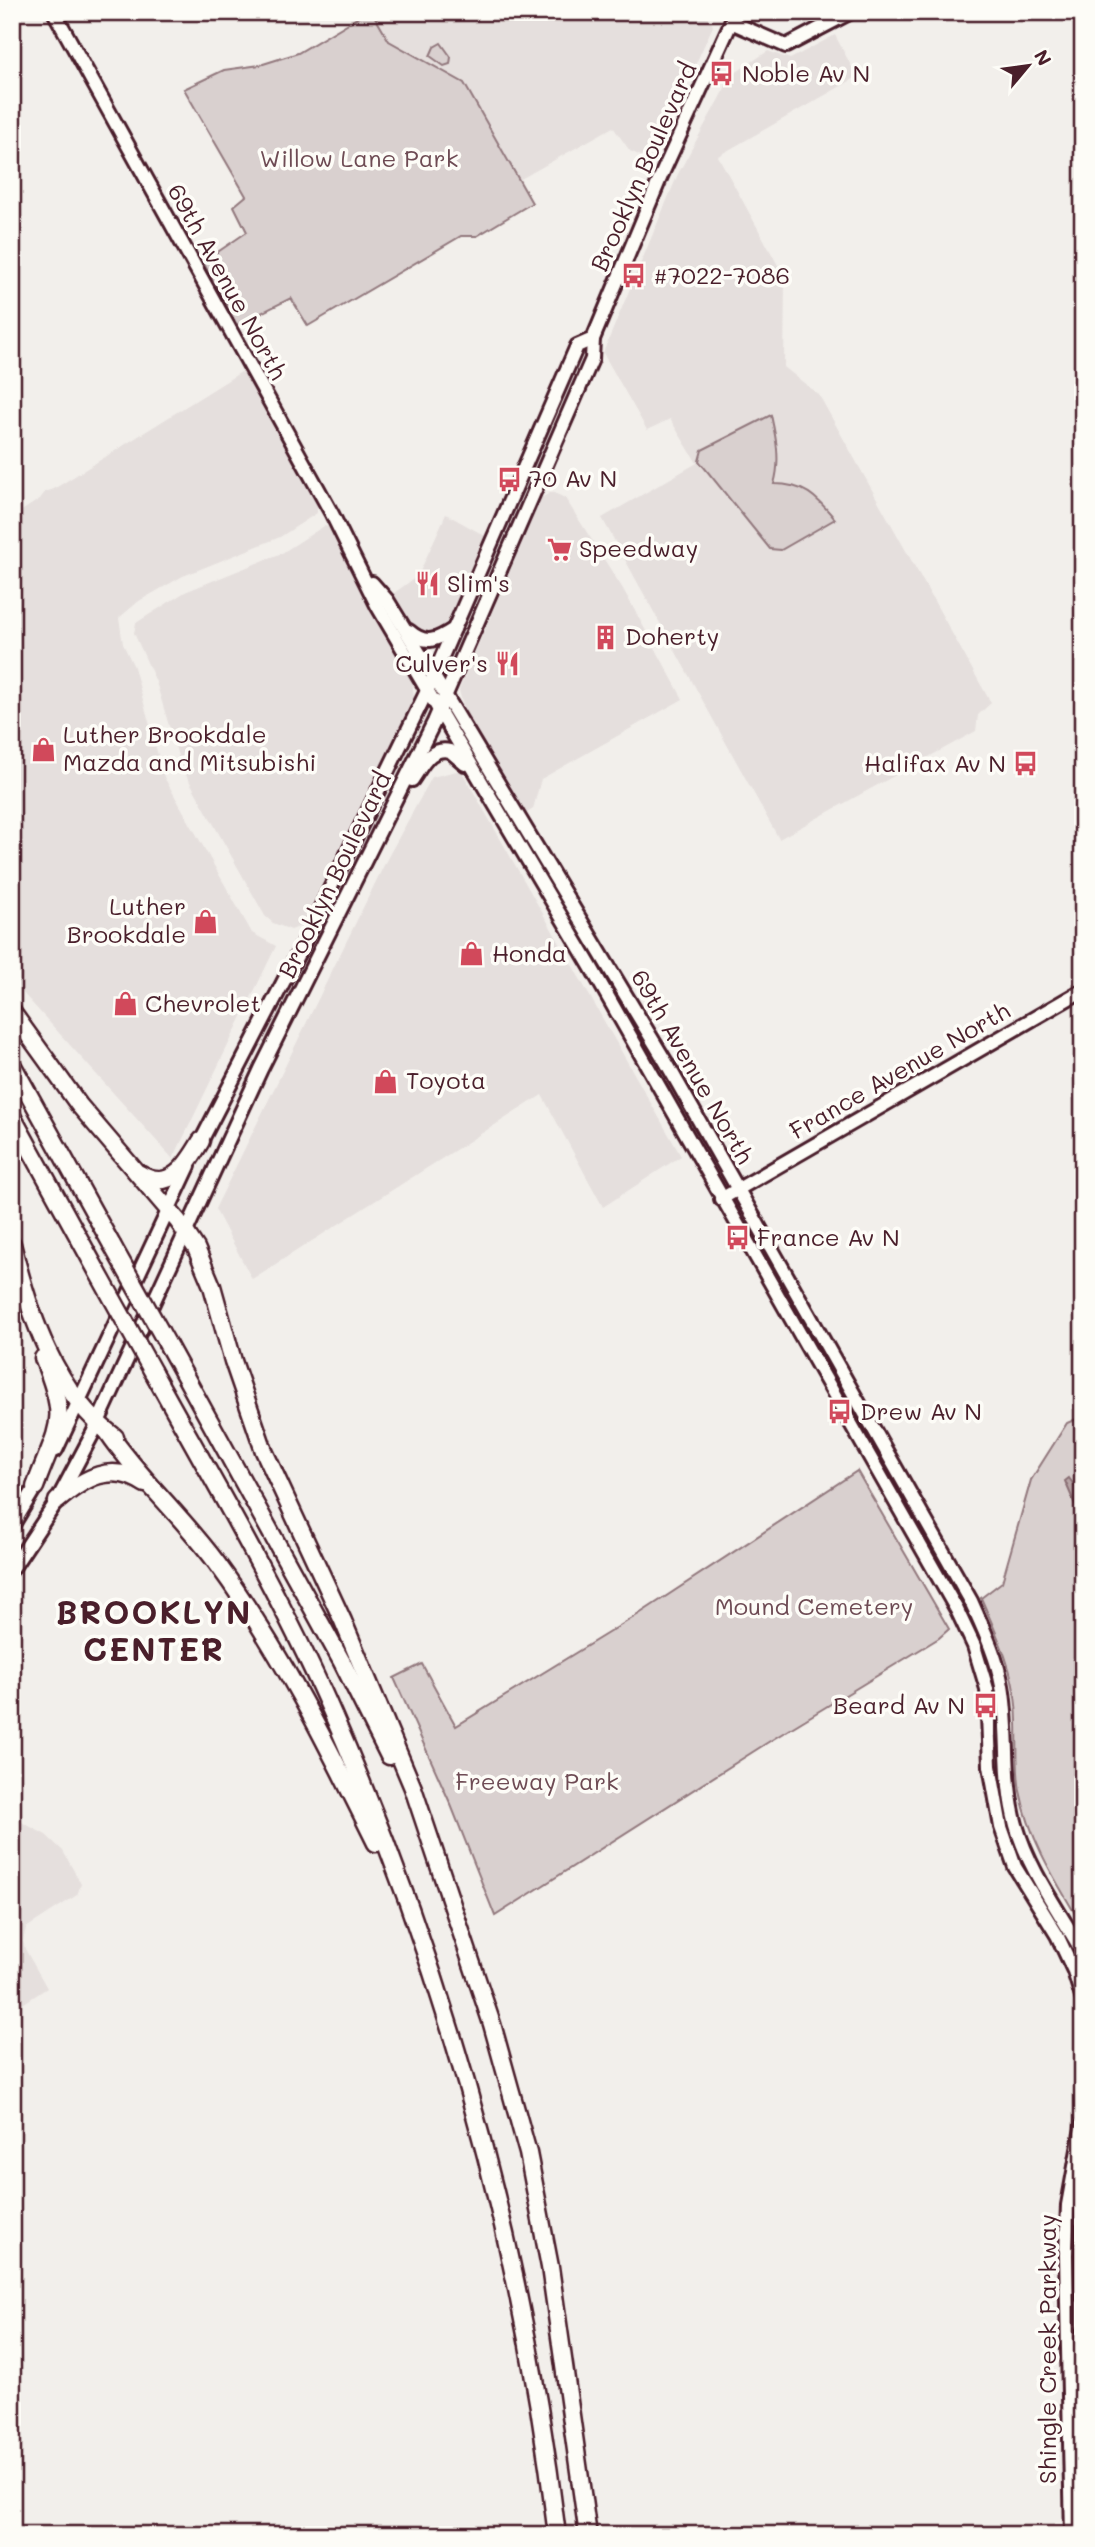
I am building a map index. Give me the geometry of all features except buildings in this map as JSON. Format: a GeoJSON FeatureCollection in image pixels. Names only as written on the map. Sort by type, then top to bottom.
{"type":"FeatureCollection","features":[{"type":"Feature","properties":{"kind":"highway"},"geometry":{"type":"LineString","coordinates":[[12,1012],[79,1105],[186,1231],[212,1286],[233,1361],[264,1451],[343,1621],[413,1788],[505,2066],[528,2153],[550,2267],[588,2535]]}},
{"type":"Feature","properties":{"kind":"highway"},"geometry":{"type":"LineString","coordinates":[[12,1064],[369,1713],[417,1819],[464,1939]]}},
{"type":"Feature","properties":{"kind":"highway"},"geometry":{"type":"LineString","coordinates":[[12,1116],[303,1650],[365,1791],[419,1934],[464,2075],[503,2225],[535,2386],[557,2535]]}},
{"type":"Feature","properties":{"kind":"highway"},"geometry":{"type":"LineString","coordinates":[[132,1169],[151,1180],[169,1179],[189,1162],[201,1141]]}},
{"type":"Feature","properties":{"kind":"highway"},"geometry":{"type":"LineString","coordinates":[[12,1246],[40,1334],[80,1401],[216,1562],[270,1644],[334,1755],[419,1934]]}},
{"type":"Feature","properties":{"kind":"highway"},"geometry":{"type":"LineString","coordinates":[[12,1246],[27,1315],[61,1407],[58,1430],[35,1487]]}},
{"type":"Feature","properties":{"kind":"highway"},"geometry":{"type":"LineString","coordinates":[[102,1427],[131,1448],[218,1547],[262,1618],[270,1644]]}},
{"type":"Feature","properties":{"kind":"highway"},"geometry":{"type":"LineString","coordinates":[[57,1501],[92,1476],[110,1471],[132,1476],[160,1494]]}},
{"type":"Feature","properties":{"kind":"street","name":"69th Avenue North"},"geometry":{"type":"LineString","coordinates":[[54,12],[363,572],[378,607],[480,784],[591,967],[952,1602],[974,1646],[987,1689],[990,1766],[1001,1827],[1014,1867],[1057,1935],[1074,1970],[1083,2000]]}},
{"type":"Feature","properties":{"kind":"street"},"geometry":{"type":"LineString","coordinates":[[734,17],[786,46],[851,12]]}},
{"type":"Feature","properties":{"kind":"street","name":"Brooklyn Boulevard"},"geometry":{"type":"LineString","coordinates":[[12,1569],[102,1427],[186,1231],[266,1060],[439,710],[592,359],[593,339],[661,176],[734,17]]}},
{"type":"Feature","properties":{"kind":"street","name":"Brooklyn Boulevard"},"geometry":{"type":"LineString","coordinates":[[12,1526],[80,1401],[167,1210],[303,944],[427,691],[577,346],[593,339]]}},
{"type":"Feature","properties":{"kind":"street","name":"69th Avenue North"},"geometry":{"type":"LineString","coordinates":[[363,572],[401,625],[538,849],[897,1464],[966,1594],[989,1644],[1002,1687],[1005,1764],[1016,1825],[1033,1866],[1083,1953]]}},
{"type":"Feature","properties":{"kind":"street"},"geometry":{"type":"LineString","coordinates":[[401,625],[423,641],[439,639],[454,629]]}},
{"type":"Feature","properties":{"kind":"street"},"geometry":{"type":"LineString","coordinates":[[391,808],[429,757],[438,750],[456,754],[480,784]]}},
{"type":"Feature","properties":{"kind":"street","name":"France Avenue North"},"geometry":{"type":"LineString","coordinates":[[721,1199],[1083,990]]}},
{"type":"Feature","properties":{"kind":"street","name":"Shingle Creek Parkway"},"geometry":{"type":"LineString","coordinates":[[1072,2535],[1066,2255],[1068,2205],[1083,2122]]}},
{"type":"Feature","properties":{"kind":"street","name":"Shingle Creek Parkway"},"geometry":{"type":"LineString","coordinates":[[1083,2230],[1083,2372]]}},
{"type":"Feature","properties":{"kind":"shaded area"},"geometry":{"type":"Polygon","coordinates":[[[372,12],[603,12],[607,20],[616,12],[697,12],[710,19],[713,26],[655,153],[641,156],[630,151],[613,127],[519,180],[464,83],[389,41],[372,12]]]}},
{"type":"Feature","properties":{"kind":"shaded area"},"geometry":{"type":"Polygon","coordinates":[[[835,35],[857,77],[718,156],[785,278],[784,367],[819,395],[991,703],[978,715],[976,731],[779,839],[602,518],[697,463],[670,419],[647,430],[603,353],[678,174],[732,75],[768,51],[790,59],[835,35]]]}},
{"type":"Feature","properties":{"kind":"shaded area"},"geometry":{"type":"Polygon","coordinates":[[[241,372],[246,375],[317,499],[317,513],[280,537],[183,576],[139,601],[119,618],[123,644],[134,667],[164,777],[252,933],[276,946],[173,1159],[12,981],[12,517],[40,499],[45,492],[54,489],[241,372]]]}},
{"type":"Feature","properties":{"kind":"shaded area"},"geometry":{"type":"Polygon","coordinates":[[[552,492],[565,498],[623,589],[683,699],[541,779],[533,809],[524,815],[466,718],[459,690],[541,498],[552,492]]]}},
{"type":"Feature","properties":{"kind":"shaded area"},"geometry":{"type":"Polygon","coordinates":[[[446,514],[487,537],[445,628],[433,638],[418,633],[391,595],[418,576],[446,514]]]}},
{"type":"Feature","properties":{"kind":"shaded area"},"geometry":{"type":"Polygon","coordinates":[[[324,526],[329,527],[412,679],[414,698],[301,926],[291,930],[273,923],[265,916],[181,766],[156,682],[134,633],[136,623],[185,592],[282,553],[324,526]]]}},
{"type":"Feature","properties":{"kind":"shaded area"},"geometry":{"type":"Polygon","coordinates":[[[461,770],[681,1156],[603,1207],[542,1095],[252,1279],[215,1209],[388,857],[432,777],[461,770]]]}},
{"type":"Feature","properties":{"kind":"shaded area"},"geometry":{"type":"Polygon","coordinates":[[[1069,1478],[1083,1497],[1083,1523],[1065,1481],[1069,1478]]]}},
{"type":"Feature","properties":{"kind":"shaded area"},"geometry":{"type":"Polygon","coordinates":[[[12,1817],[46,1835],[63,1851],[81,1884],[77,1895],[26,1928],[23,1941],[25,1949],[47,1988],[12,2011],[12,1817]]]}},
{"type":"Feature","properties":{"kind":"green space","name":"Willow Lane Park"},"geometry":{"type":"Polygon","coordinates":[[[367,12],[372,12],[389,41],[464,83],[532,203],[477,236],[461,236],[308,326],[291,298],[237,325],[203,262],[247,232],[234,206],[246,196],[184,89],[224,70],[260,65],[298,53],[367,12]]]}},
{"type":"Feature","properties":{"kind":"green space"},"geometry":{"type":"Polygon","coordinates":[[[441,43],[451,57],[450,64],[444,66],[430,56],[434,47],[441,43]]]}},
{"type":"Feature","properties":{"kind":"green space"},"geometry":{"type":"Polygon","coordinates":[[[771,415],[777,458],[774,484],[794,486],[809,493],[835,519],[781,550],[770,549],[699,461],[702,450],[771,415]]]}},
{"type":"Feature","properties":{"kind":"green space"},"geometry":{"type":"Polygon","coordinates":[[[1083,1416],[1083,1927],[1030,1828],[1020,1791],[1014,1691],[1003,1651],[981,1598],[1002,1582],[1031,1480],[1067,1423],[1083,1416]]]}},
{"type":"Feature","properties":{"kind":"green space","name":"Mound Cemetery"},"geometry":{"type":"Polygon","coordinates":[[[857,1471],[949,1629],[939,1638],[770,1741],[495,1916],[451,1805],[394,1678],[422,1664],[456,1726],[639,1614],[857,1471]]]}},
{"type":"Feature","properties":{"kind":"place","name":"Noble Av N"},"geometry":{"type":"Point","coordinates":[722,74]}},
{"type":"Feature","properties":{"kind":"place","name":"#7022-7086"},"geometry":{"type":"Point","coordinates":[633,276]}},
{"type":"Feature","properties":{"kind":"place","name":"70 Av N"},"geometry":{"type":"Point","coordinates":[509,479]}},
{"type":"Feature","properties":{"kind":"place","name":"Speedway"},"geometry":{"type":"Point","coordinates":[559,549]}},
{"type":"Feature","properties":{"kind":"place","name":"Slim's"},"geometry":{"type":"Point","coordinates":[427,584]}},
{"type":"Feature","properties":{"kind":"place","name":"Doherty"},"geometry":{"type":"Point","coordinates":[605,637]}},
{"type":"Feature","properties":{"kind":"place","name":"Culver's"},"geometry":{"type":"Point","coordinates":[508,664]}},
{"type":"Feature","properties":{"kind":"place","name":"Luther Brookdale Mazda and Mitsubishi"},"geometry":{"type":"Point","coordinates":[43,749]}},
{"type":"Feature","properties":{"kind":"place","name":"Halifax Av N"},"geometry":{"type":"Point","coordinates":[1026,764]}},
{"type":"Feature","properties":{"kind":"place","name":"Luther Brookdale"},"geometry":{"type":"Point","coordinates":[206,921]}},
{"type":"Feature","properties":{"kind":"place","name":"Honda"},"geometry":{"type":"Point","coordinates":[472,954]}},
{"type":"Feature","properties":{"kind":"place","name":"Chevrolet"},"geometry":{"type":"Point","coordinates":[125,1004]}},
{"type":"Feature","properties":{"kind":"place","name":"Toyota"},"geometry":{"type":"Point","coordinates":[386,1081]}},
{"type":"Feature","properties":{"kind":"place","name":"France Av N"},"geometry":{"type":"Point","coordinates":[737,1238]}},
{"type":"Feature","properties":{"kind":"place","name":"Drew Av N"},"geometry":{"type":"Point","coordinates":[840,1412]}},
{"type":"Feature","properties":{"kind":"place","name":"Beard Av N"},"geometry":{"type":"Point","coordinates":[985,1706]}},
{"type":"Feature","properties":{"kind":"district","name":"BROOKLYN CENTER"},"geometry":{"type":"Point","coordinates":[154,1632]}},
{"type":"Feature","properties":{"kind":"park label","name":"Freeway Park"},"geometry":{"type":"Point","coordinates":[537,1782]}}]}
